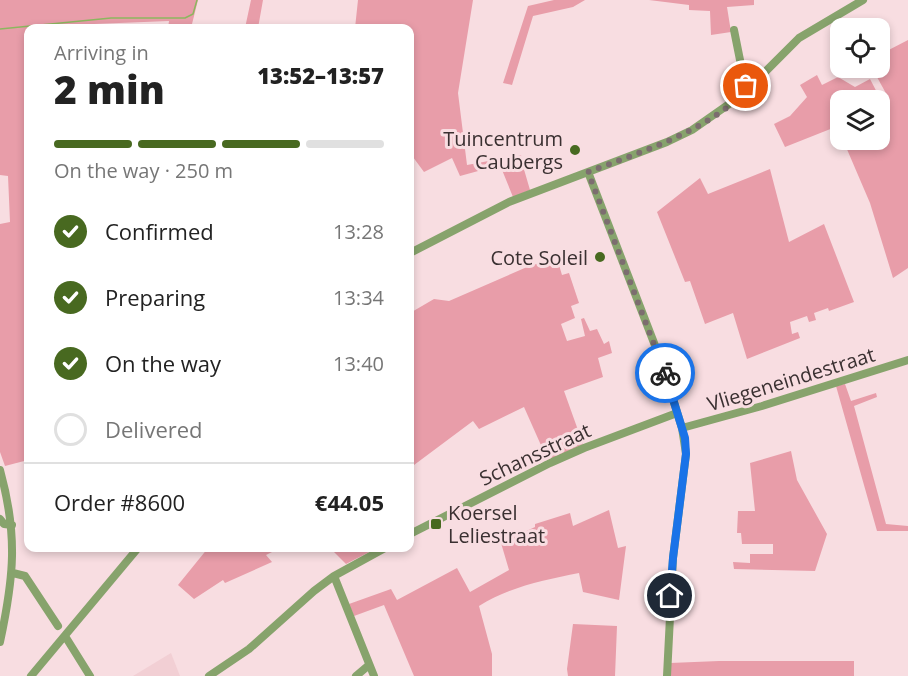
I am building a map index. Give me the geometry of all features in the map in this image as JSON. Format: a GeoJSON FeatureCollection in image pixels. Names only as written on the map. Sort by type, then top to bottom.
{"type":"FeatureCollection","features":[{"type":"Feature","properties":{"kind":"street"},"geometry":{"type":"LineString","coordinates":[[414,251],[509,202],[678,137],[729,105],[799,38],[863,0]]}},
{"type":"Feature","properties":{"kind":"street"},"geometry":{"type":"LineString","coordinates":[[734,30],[744,80],[748,89]]}},
{"type":"Feature","properties":{"kind":"street"},"geometry":{"type":"LineString","coordinates":[[588,172],[651,335],[682,428],[686,454],[673,558],[667,676]]}},
{"type":"Feature","properties":{"kind":"street","name":"Vliegeneindestraat"},"geometry":{"type":"LineString","coordinates":[[682,428],[772,403],[908,360]]}},
{"type":"Feature","properties":{"kind":"street","name":"Schansstraat"},"geometry":{"type":"LineString","coordinates":[[414,532],[550,463],[677,413]]}},
{"type":"Feature","properties":{"kind":"street"},"geometry":{"type":"LineString","coordinates":[[0,470],[12,525],[13,573],[0,642]]}},
{"type":"Feature","properties":{"kind":"street"},"geometry":{"type":"LineString","coordinates":[[0,519],[4,524],[12,525]]}},
{"type":"Feature","properties":{"kind":"street"},"geometry":{"type":"LineString","coordinates":[[31,676],[135,552]]}},
{"type":"Feature","properties":{"kind":"street"},"geometry":{"type":"LineString","coordinates":[[209,676],[249,650],[314,591],[334,576],[378,552]]}},
{"type":"Feature","properties":{"kind":"street"},"geometry":{"type":"LineString","coordinates":[[13,573],[25,576],[58,626]]}},
{"type":"Feature","properties":{"kind":"street"},"geometry":{"type":"LineString","coordinates":[[334,576],[374,676]]}},
{"type":"Feature","properties":{"kind":"street"},"geometry":{"type":"LineString","coordinates":[[65,636],[90,676]]}},
{"type":"Feature","properties":{"kind":"street"},"geometry":{"type":"LineString","coordinates":[[356,676],[369,665]]}},
{"type":"Feature","properties":{"kind":"shaded area"},"geometry":{"type":"Polygon","coordinates":[[[0,0],[198,0],[192,24],[169,24],[169,21],[24,24],[24,461],[5,466],[0,452],[0,224],[10,222],[8,176],[0,175],[0,0]]]}},
{"type":"Feature","properties":{"kind":"shaded area"},"geometry":{"type":"Polygon","coordinates":[[[251,0],[263,0],[259,24],[246,24],[251,0]]]}},
{"type":"Feature","properties":{"kind":"shaded area"},"geometry":{"type":"Polygon","coordinates":[[[358,0],[473,0],[458,93],[467,165],[521,155],[522,160],[518,161],[520,167],[523,166],[530,190],[513,197],[500,165],[460,176],[452,158],[424,172],[414,158],[414,24],[355,24],[358,0]]]}},
{"type":"Feature","properties":{"kind":"shaded area"},"geometry":{"type":"Polygon","coordinates":[[[554,0],[585,0],[573,7],[533,16],[512,85],[503,83],[528,6],[554,0]]]}},
{"type":"Feature","properties":{"kind":"shaded area"},"geometry":{"type":"Polygon","coordinates":[[[649,0],[754,0],[754,5],[727,7],[731,32],[711,35],[710,11],[689,10],[689,5],[649,0]]]}},
{"type":"Feature","properties":{"kind":"shaded area"},"geometry":{"type":"Polygon","coordinates":[[[908,40],[908,268],[893,278],[870,203],[847,150],[890,150],[890,90],[884,90],[878,78],[890,78],[890,49],[908,40]]]}},
{"type":"Feature","properties":{"kind":"shaded area"},"geometry":{"type":"Polygon","coordinates":[[[817,75],[822,85],[840,78],[855,87],[870,79],[876,90],[830,90],[830,129],[785,147],[774,124],[790,116],[807,97],[800,85],[817,75]]]}},
{"type":"Feature","properties":{"kind":"shaded area"},"geometry":{"type":"Polygon","coordinates":[[[770,169],[789,242],[824,224],[854,302],[829,311],[828,308],[814,313],[816,320],[809,322],[807,316],[790,322],[792,334],[798,332],[800,338],[747,359],[733,313],[705,324],[690,281],[685,282],[657,212],[700,178],[708,194],[770,169]]]}},
{"type":"Feature","properties":{"kind":"shaded area"},"geometry":{"type":"Polygon","coordinates":[[[549,260],[552,268],[559,265],[562,275],[569,273],[579,303],[571,306],[575,318],[561,324],[567,341],[585,336],[581,319],[584,318],[590,331],[597,329],[604,344],[609,341],[612,353],[598,358],[603,377],[564,391],[583,444],[548,461],[524,407],[479,429],[473,421],[414,465],[414,311],[434,299],[449,301],[527,267],[549,260]]]}},
{"type":"Feature","properties":{"kind":"shaded area"},"geometry":{"type":"Polygon","coordinates":[[[845,384],[851,401],[876,393],[877,397],[854,406],[886,524],[908,526],[908,531],[877,531],[836,386],[845,384]]]}},
{"type":"Feature","properties":{"kind":"shaded area"},"geometry":{"type":"Polygon","coordinates":[[[791,451],[797,480],[827,534],[815,571],[734,569],[733,562],[750,563],[750,554],[773,554],[773,544],[742,544],[741,533],[737,533],[738,511],[755,511],[750,463],[791,451]]]}},
{"type":"Feature","properties":{"kind":"shaded area"},"geometry":{"type":"Polygon","coordinates":[[[609,510],[618,548],[626,546],[619,600],[583,592],[579,573],[515,589],[490,599],[479,606],[492,654],[492,676],[414,676],[384,605],[354,616],[349,604],[391,589],[397,600],[457,568],[470,592],[509,570],[501,543],[535,527],[535,524],[570,513],[573,526],[609,510]]]}},
{"type":"Feature","properties":{"kind":"shaded area"},"geometry":{"type":"Polygon","coordinates":[[[205,552],[272,552],[266,555],[272,562],[225,583],[223,580],[194,599],[178,585],[205,552]]]}},
{"type":"Feature","properties":{"kind":"shaded area"},"geometry":{"type":"Polygon","coordinates":[[[334,552],[369,552],[346,564],[334,552]]]}},
{"type":"Feature","properties":{"kind":"shaded area"},"geometry":{"type":"Polygon","coordinates":[[[573,624],[617,626],[615,676],[568,676],[573,624]]]}},
{"type":"Feature","properties":{"kind":"shaded area"},"geometry":{"type":"Polygon","coordinates":[[[171,653],[180,676],[133,676],[171,653]]]}},
{"type":"Feature","properties":{"kind":"shaded area"},"geometry":{"type":"Polygon","coordinates":[[[854,661],[854,676],[670,676],[670,663],[854,661]]]}},
{"type":"Feature","properties":{"kind":"waterway"},"geometry":{"type":"LineString","coordinates":[[50,24],[111,18],[185,18],[193,14],[197,0]]}},
{"type":"Feature","properties":{"kind":"waterway"},"geometry":{"type":"LineString","coordinates":[[0,29],[24,27]]}},
{"type":"Feature","properties":{"kind":"way so far"},"geometry":{"type":"LineString","coordinates":[[665,373],[588,172],[678,137],[729,105],[748,89],[746,86]]}},
{"type":"Feature","properties":{"kind":"place","name":"Tuincentrum Caubergs"},"geometry":{"type":"Point","coordinates":[575,150]}},
{"type":"Feature","properties":{"kind":"place","name":"Cote Soleil"},"geometry":{"type":"Point","coordinates":[600,257]}},
{"type":"Feature","properties":{"kind":"place","name":"Koersel Leliestraat"},"geometry":{"type":"Point","coordinates":[436,524]}},
{"type":"Feature","properties":{"kind":"route"},"geometry":{"type":"LineString","coordinates":[[665,373],[685,438],[686,454],[670,596]]}}]}
